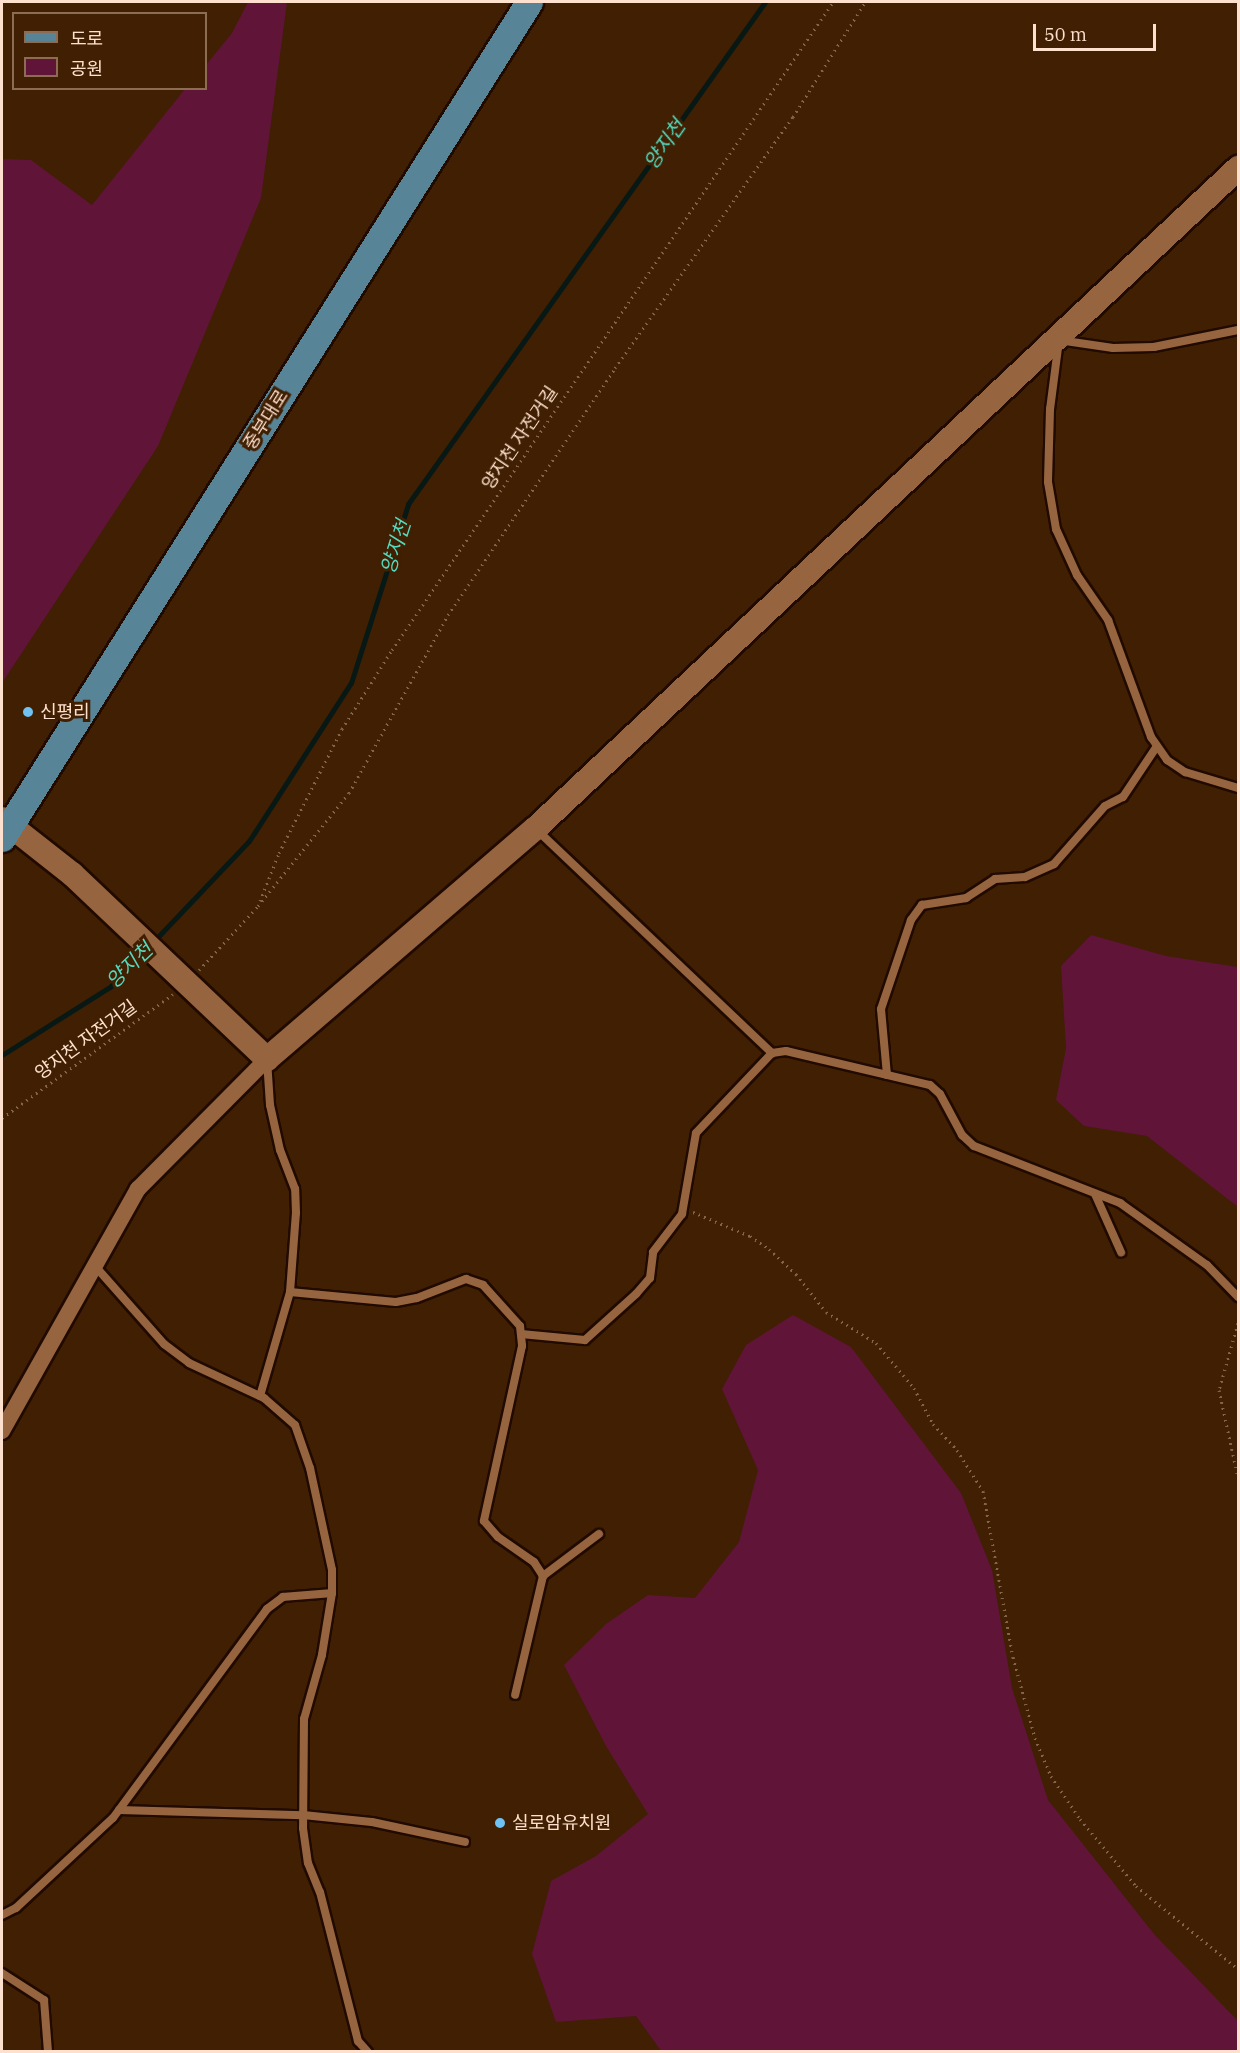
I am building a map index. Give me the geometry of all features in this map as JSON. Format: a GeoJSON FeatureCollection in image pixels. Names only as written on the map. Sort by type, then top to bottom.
{"type":"FeatureCollection","features":[{"type":"Feature","properties":{"kind":"main road","name":"중부대로"},"geometry":{"type":"LineString","coordinates":[[4,822],[508,2]]}},
{"type":"Feature","properties":{"kind":"main road","name":"중부대로"},"geometry":{"type":"LineString","coordinates":[[4,822],[529,2]]}},
{"type":"Feature","properties":{"kind":"street"},"geometry":{"type":"LineString","coordinates":[[2,1431],[138,1189],[267,1059],[536,828],[1059,340],[1239,168]]}},
{"type":"Feature","properties":{"kind":"street"},"geometry":{"type":"LineString","coordinates":[[4,822],[72,874],[267,1059]]}},
{"type":"Feature","properties":{"kind":"lane"},"geometry":{"type":"LineString","coordinates":[[1239,330],[1154,347],[1113,348],[1059,340],[1050,409],[1048,482],[1056,529],[1077,575],[1108,620],[1157,746],[1167,760],[1185,772],[1239,788]]}},
{"type":"Feature","properties":{"kind":"lane"},"geometry":{"type":"LineString","coordinates":[[887,1075],[881,1009],[910,920],[922,905],[966,898],[995,879],[1025,877],[1054,864],[1105,807],[1123,797],[1157,746]]}},
{"type":"Feature","properties":{"kind":"lane"},"geometry":{"type":"LineString","coordinates":[[536,828],[772,1053]]}},
{"type":"Feature","properties":{"kind":"lane"},"geometry":{"type":"LineString","coordinates":[[521,1334],[585,1340],[595,1334],[650,1278],[653,1252],[683,1208],[696,1133],[772,1053],[786,1051],[930,1085],[940,1094],[962,1135],[974,1146],[1040,1169],[1120,1203],[1197,1258],[1239,1297]]}},
{"type":"Feature","properties":{"kind":"lane"},"geometry":{"type":"LineString","coordinates":[[260,1396],[290,1293],[295,1189],[280,1150],[270,1105],[267,1059]]}},
{"type":"Feature","properties":{"kind":"lane"},"geometry":{"type":"LineString","coordinates":[[1095,1194],[1121,1252]]}},
{"type":"Feature","properties":{"kind":"lane"},"geometry":{"type":"LineString","coordinates":[[95,1265],[172,1351],[189,1364],[260,1396],[295,1425],[310,1468],[332,1570],[332,1593],[322,1654],[304,1719],[303,1815],[308,1863],[320,1892],[358,2041],[368,2052]]}},
{"type":"Feature","properties":{"kind":"lane"},"geometry":{"type":"LineString","coordinates":[[290,1293],[396,1302],[466,1279],[483,1285],[520,1326],[522,1346],[484,1521],[498,1537],[534,1562],[543,1576]]}},
{"type":"Feature","properties":{"kind":"lane"},"geometry":{"type":"LineString","coordinates":[[515,1695],[543,1576],[599,1534]]}},
{"type":"Feature","properties":{"kind":"lane"},"geometry":{"type":"LineString","coordinates":[[2,1914],[16,1908],[77,1855],[119,1810],[267,1609],[283,1597],[332,1593]]}},
{"type":"Feature","properties":{"kind":"lane"},"geometry":{"type":"LineString","coordinates":[[119,1810],[303,1815],[372,1822],[465,1842]]}},
{"type":"Feature","properties":{"kind":"lane"},"geometry":{"type":"LineString","coordinates":[[2,1973],[44,2000],[48,2052]]}},
{"type":"Feature","properties":{"kind":"path","name":"양지천 자전거길"},"geometry":{"type":"LineString","coordinates":[[258,906],[279,853],[342,729],[833,2]]}},
{"type":"Feature","properties":{"kind":"path","name":"양지천 자전거길"},"geometry":{"type":"LineString","coordinates":[[2,1118],[182,980],[258,906],[349,793],[448,615],[615,368],[793,117],[865,2]]}},
{"type":"Feature","properties":{"kind":"path"},"geometry":{"type":"LineString","coordinates":[[683,1208],[750,1236],[769,1249],[796,1274],[826,1312],[876,1344],[914,1388],[933,1424],[957,1450],[983,1491],[1013,1657],[1035,1738],[1052,1776],[1080,1819],[1136,1886],[1239,1969]]}},
{"type":"Feature","properties":{"kind":"path"},"geometry":{"type":"LineString","coordinates":[[1239,1323],[1219,1390],[1239,1478]]}},
{"type":"Feature","properties":{"kind":"green space"},"geometry":{"type":"Polygon","coordinates":[[[248,2],[287,2],[261,198],[158,446],[2,683],[2,159],[31,160],[92,205],[184,90],[207,90],[207,64],[232,33],[248,2]]]}},
{"type":"Feature","properties":{"kind":"green space"},"geometry":{"type":"Polygon","coordinates":[[[1091,935],[1166,956],[1238,967],[1238,1207],[1147,1136],[1084,1126],[1056,1100],[1066,1048],[1061,966],[1091,935]]]}},
{"type":"Feature","properties":{"kind":"green space"},"geometry":{"type":"Polygon","coordinates":[[[793,1315],[851,1347],[961,1493],[992,1570],[1012,1688],[1048,1800],[1154,1934],[1238,2021],[1238,2051],[662,2052],[636,2016],[556,2022],[532,1954],[551,1881],[596,1856],[648,1814],[606,1746],[564,1665],[606,1624],[648,1595],[695,1598],[739,1542],[758,1470],[722,1389],[746,1345],[793,1315]]]}},
{"type":"Feature","properties":{"kind":"waterway","name":"양지천"},"geometry":{"type":"LineString","coordinates":[[153,942],[249,841],[351,683],[408,504],[765,2]]}},
{"type":"Feature","properties":{"kind":"waterway","name":"양지천"},"geometry":{"type":"LineString","coordinates":[[2,1055],[111,986],[145,951]]}},
{"type":"Feature","properties":{"kind":"place","name":"신평리"},"geometry":{"type":"Point","coordinates":[28,712]}},
{"type":"Feature","properties":{"kind":"place","name":"실로암유치원"},"geometry":{"type":"Point","coordinates":[500,1823]}}]}
